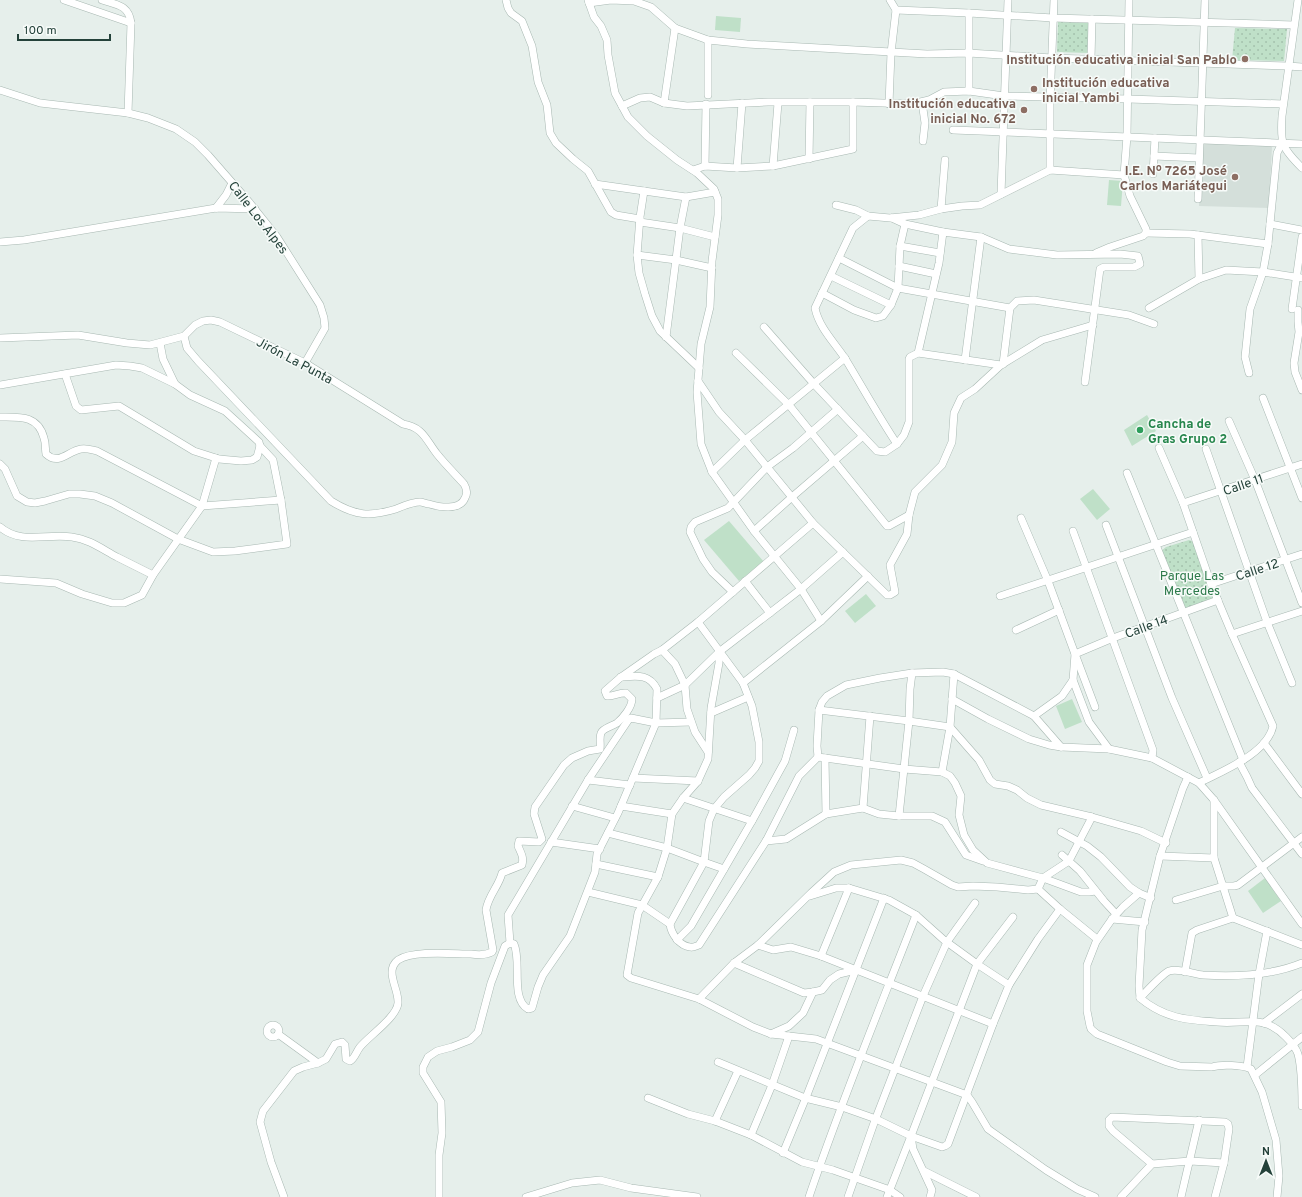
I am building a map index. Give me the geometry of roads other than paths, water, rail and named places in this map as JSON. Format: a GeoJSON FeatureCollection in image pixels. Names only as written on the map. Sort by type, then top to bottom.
{"type":"FeatureCollection","features":[{"type":"Feature","properties":{"kind":"street"},"geometry":{"type":"LineString","coordinates":[[64,0],[131,23]]}},
{"type":"Feature","properties":{"kind":"street"},"geometry":{"type":"LineString","coordinates":[[102,0],[122,7],[130,15],[128,113]]}},
{"type":"Feature","properties":{"kind":"street"},"geometry":{"type":"LineString","coordinates":[[506,0],[511,13],[522,21],[532,46],[538,82],[547,105],[550,133],[556,143],[588,171],[611,212],[616,215],[640,221],[680,228],[715,237]]}},
{"type":"Feature","properties":{"kind":"street"},"geometry":{"type":"LineString","coordinates":[[889,104],[890,52],[896,10],[890,0]]}},
{"type":"Feature","properties":{"kind":"street"},"geometry":{"type":"LineString","coordinates":[[1001,194],[1008,0]]}},
{"type":"Feature","properties":{"kind":"street"},"geometry":{"type":"LineString","coordinates":[[1050,170],[1050,97],[1054,0]]}},
{"type":"Feature","properties":{"kind":"street"},"geometry":{"type":"LineString","coordinates":[[1129,0],[1127,136],[1124,175],[1130,196],[1146,228],[1146,233]]}},
{"type":"Feature","properties":{"kind":"street"},"geometry":{"type":"LineString","coordinates":[[1198,198],[1205,0]]}},
{"type":"Feature","properties":{"kind":"street"},"geometry":{"type":"LineString","coordinates":[[1298,0],[1283,104],[1281,132],[1282,143],[1287,153],[1302,168]]}},
{"type":"Feature","properties":{"kind":"street"},"geometry":{"type":"LineString","coordinates":[[822,621],[801,589],[754,531],[712,472],[701,444],[697,392],[701,344],[710,306],[718,199],[714,189],[693,170],[676,160],[647,136],[628,117],[615,93],[608,55],[607,40],[601,26],[594,17],[588,1],[634,1],[651,7],[674,28],[708,40],[927,54],[968,53],[1052,58],[1302,67]]}},
{"type":"Feature","properties":{"kind":"street"},"geometry":{"type":"LineString","coordinates":[[896,10],[1129,21],[1294,25]]}},
{"type":"Feature","properties":{"kind":"street"},"geometry":{"type":"LineString","coordinates":[[969,13],[969,91]]}},
{"type":"Feature","properties":{"kind":"street"},"geometry":{"type":"LineString","coordinates":[[1091,59],[1092,19]]}},
{"type":"Feature","properties":{"kind":"street"},"geometry":{"type":"LineString","coordinates":[[664,103],[674,28]]}},
{"type":"Feature","properties":{"kind":"street"},"geometry":{"type":"LineString","coordinates":[[708,40],[708,95]]}},
{"type":"Feature","properties":{"kind":"street","name":"Calle Los Alpes"},"geometry":{"type":"LineString","coordinates":[[0,90],[40,103],[128,113],[160,122],[176,129],[195,142],[255,209],[277,237],[320,306],[324,318],[325,328],[305,363]]}},
{"type":"Feature","properties":{"kind":"street"},"geometry":{"type":"LineString","coordinates":[[622,106],[640,98],[650,97],[664,103],[687,106],[778,102],[912,104],[929,100],[944,92],[969,91],[1004,96],[1283,104]]}},
{"type":"Feature","properties":{"kind":"street"},"geometry":{"type":"LineString","coordinates":[[773,166],[778,102]]}},
{"type":"Feature","properties":{"kind":"street"},"geometry":{"type":"LineString","coordinates":[[809,159],[810,102]]}},
{"type":"Feature","properties":{"kind":"street"},"geometry":{"type":"LineString","coordinates":[[693,170],[705,166],[737,168],[773,166],[853,149],[853,102]]}},
{"type":"Feature","properties":{"kind":"street"},"geometry":{"type":"LineString","coordinates":[[922,102],[925,123],[923,141]]}},
{"type":"Feature","properties":{"kind":"street"},"geometry":{"type":"LineString","coordinates":[[737,168],[742,103]]}},
{"type":"Feature","properties":{"kind":"street"},"geometry":{"type":"LineString","coordinates":[[705,166],[706,104]]}},
{"type":"Feature","properties":{"kind":"street"},"geometry":{"type":"LineString","coordinates":[[953,130],[1302,144]]}},
{"type":"Feature","properties":{"kind":"street"},"geometry":{"type":"LineString","coordinates":[[1153,174],[1155,138]]}},
{"type":"Feature","properties":{"kind":"street"},"geometry":{"type":"LineString","coordinates":[[1249,373],[1244,357],[1250,310],[1263,272],[1268,244],[1277,153],[1282,143]]}},
{"type":"Feature","properties":{"kind":"street"},"geometry":{"type":"LineString","coordinates":[[1154,156],[1199,158]]}},
{"type":"Feature","properties":{"kind":"street"},"geometry":{"type":"LineString","coordinates":[[941,208],[945,160]]}},
{"type":"Feature","properties":{"kind":"street"},"geometry":{"type":"LineString","coordinates":[[836,205],[856,210],[868,216],[890,218],[919,215],[941,208],[980,205],[1050,170],[1124,175]]}},
{"type":"Feature","properties":{"kind":"street"},"geometry":{"type":"LineString","coordinates":[[216,208],[226,195],[232,183]]}},
{"type":"Feature","properties":{"kind":"street"},"geometry":{"type":"LineString","coordinates":[[595,184],[686,197],[715,192]]}},
{"type":"Feature","properties":{"kind":"street"},"geometry":{"type":"LineString","coordinates":[[644,192],[637,255],[639,272],[652,316],[660,330],[699,368]]}},
{"type":"Feature","properties":{"kind":"street"},"geometry":{"type":"LineString","coordinates":[[666,336],[680,228],[686,197]]}},
{"type":"Feature","properties":{"kind":"street"},"geometry":{"type":"LineString","coordinates":[[0,242],[24,240],[216,208],[255,209]]}},
{"type":"Feature","properties":{"kind":"street"},"geometry":{"type":"LineString","coordinates":[[868,216],[853,228],[815,308],[816,315],[821,325],[845,358],[882,422],[897,444]]}},
{"type":"Feature","properties":{"kind":"street"},"geometry":{"type":"LineString","coordinates":[[890,218],[905,224],[943,232],[981,237],[1009,248],[1057,255],[1120,254],[1138,256],[1140,264],[1134,267],[1101,267],[1100,269],[1096,309],[1085,382]]}},
{"type":"Feature","properties":{"kind":"street"},"geometry":{"type":"LineString","coordinates":[[822,294],[854,310],[876,318],[883,316],[891,305],[898,288],[900,246],[905,224]]}},
{"type":"Feature","properties":{"kind":"street"},"geometry":{"type":"LineString","coordinates":[[1270,224],[1302,230]]}},
{"type":"Feature","properties":{"kind":"street"},"geometry":{"type":"LineString","coordinates":[[918,353],[932,295],[943,232]]}},
{"type":"Feature","properties":{"kind":"street"},"geometry":{"type":"LineString","coordinates":[[1093,255],[1110,247],[1144,236],[1146,233],[1198,235],[1268,244]]}},
{"type":"Feature","properties":{"kind":"street"},"geometry":{"type":"LineString","coordinates":[[1198,235],[1199,279]]}},
{"type":"Feature","properties":{"kind":"street"},"geometry":{"type":"LineString","coordinates":[[1302,236],[1300,278],[1295,309],[1300,332],[1294,363],[1295,372],[1302,390]]}},
{"type":"Feature","properties":{"kind":"street"},"geometry":{"type":"LineString","coordinates":[[965,360],[981,237]]}},
{"type":"Feature","properties":{"kind":"street"},"geometry":{"type":"LineString","coordinates":[[900,246],[940,253]]}},
{"type":"Feature","properties":{"kind":"street"},"geometry":{"type":"LineString","coordinates":[[637,255],[676,260],[712,268]]}},
{"type":"Feature","properties":{"kind":"street"},"geometry":{"type":"LineString","coordinates":[[839,258],[898,288],[1010,308]]}},
{"type":"Feature","properties":{"kind":"street"},"geometry":{"type":"LineString","coordinates":[[899,266],[936,274]]}},
{"type":"Feature","properties":{"kind":"street"},"geometry":{"type":"LineString","coordinates":[[1149,308],[1199,279],[1226,270],[1263,272],[1300,278]]}},
{"type":"Feature","properties":{"kind":"street"},"geometry":{"type":"LineString","coordinates":[[831,276],[891,305]]}},
{"type":"Feature","properties":{"kind":"street"},"geometry":{"type":"LineString","coordinates":[[1002,365],[1010,308],[1017,301],[1034,300],[1096,309],[1129,315],[1154,324]]}},
{"type":"Feature","properties":{"kind":"street","name":"Jirón La Punta"},"geometry":{"type":"LineString","coordinates":[[211,320],[220,322],[305,363],[403,424],[420,431],[428,439],[436,453],[467,488],[467,494],[464,501],[458,506],[445,507],[421,502],[413,503],[381,514],[371,515],[343,508],[331,501],[198,361],[187,348],[184,336],[195,325],[203,321],[211,320]]}},
{"type":"Feature","properties":{"kind":"street"},"geometry":{"type":"LineString","coordinates":[[698,381],[719,412],[745,440],[813,523],[887,595],[890,595],[894,592],[890,565],[907,534],[909,515],[915,492],[942,464],[952,442],[954,413],[960,398],[975,389],[1002,365],[1042,340],[1093,325]]}},
{"type":"Feature","properties":{"kind":"street"},"geometry":{"type":"LineString","coordinates":[[764,327],[814,384],[877,451],[885,452],[897,444],[904,435],[909,422],[910,356],[918,353],[1002,365]]}},
{"type":"Feature","properties":{"kind":"street"},"geometry":{"type":"LineString","coordinates":[[0,338],[78,335],[150,345],[184,336]]}},
{"type":"Feature","properties":{"kind":"street"},"geometry":{"type":"LineString","coordinates":[[160,343],[163,359],[175,384]]}},
{"type":"Feature","properties":{"kind":"street"},"geometry":{"type":"LineString","coordinates":[[736,353],[789,405],[887,526],[909,515]]}},
{"type":"Feature","properties":{"kind":"street"},"geometry":{"type":"LineString","coordinates":[[712,472],[745,440],[845,358]]}},
{"type":"Feature","properties":{"kind":"street"},"geometry":{"type":"LineString","coordinates":[[0,385],[116,365],[130,366],[142,368],[175,384],[190,395],[225,411],[259,442],[260,446],[273,460],[281,500],[287,544],[235,551],[213,552],[178,539],[112,503],[95,496],[69,494],[35,503],[27,502],[17,496],[5,469],[0,464]]}},
{"type":"Feature","properties":{"kind":"street"},"geometry":{"type":"LineString","coordinates":[[65,374],[76,406],[81,410],[119,406],[194,451],[216,458],[241,461],[252,460],[257,457],[260,446]]}},
{"type":"Feature","properties":{"kind":"street"},"geometry":{"type":"LineString","coordinates":[[1263,398],[1302,498]]}},
{"type":"Feature","properties":{"kind":"street"},"geometry":{"type":"LineString","coordinates":[[733,592],[712,572],[703,559],[690,532],[692,526],[695,522],[728,508],[767,467],[793,448],[838,409]]}},
{"type":"Feature","properties":{"kind":"street"},"geometry":{"type":"LineString","coordinates":[[0,417],[23,417],[30,419],[42,430],[46,454],[51,458],[56,459],[86,448],[97,451],[202,506],[281,500]]}},
{"type":"Feature","properties":{"kind":"street"},"geometry":{"type":"LineString","coordinates":[[1229,421],[1255,480],[1302,603]]}},
{"type":"Feature","properties":{"kind":"street"},"geometry":{"type":"LineString","coordinates":[[754,531],[863,436]]}},
{"type":"Feature","properties":{"kind":"street"},"geometry":{"type":"LineString","coordinates":[[1159,448],[1183,503],[1211,584],[1272,723],[1272,729],[1264,743],[1241,761],[1199,783]]}},
{"type":"Feature","properties":{"kind":"street"},"geometry":{"type":"LineString","coordinates":[[1206,449],[1267,622],[1292,683]]}},
{"type":"Feature","properties":{"kind":"street"},"geometry":{"type":"LineString","coordinates":[[0,579],[56,583],[112,604],[124,603],[142,595],[153,575],[202,506],[216,458]]}},
{"type":"Feature","properties":{"kind":"street","name":"Calle 11"},"geometry":{"type":"LineString","coordinates":[[1183,503],[1302,464]]}},
{"type":"Feature","properties":{"kind":"street"},"geometry":{"type":"LineString","coordinates":[[1127,473],[1184,612],[1252,788],[1302,854]]}},
{"type":"Feature","properties":{"kind":"street"},"geometry":{"type":"LineString","coordinates":[[1021,518],[1048,580],[1095,707]]}},
{"type":"Feature","properties":{"kind":"street"},"geometry":{"type":"LineString","coordinates":[[284,1197],[271,1162],[260,1122],[263,1111],[294,1071],[326,1059],[335,1044],[342,1042],[345,1045],[346,1059],[350,1061],[353,1060],[360,1047],[388,1020],[398,1005],[392,975],[393,968],[398,960],[415,954],[474,954],[492,952],[493,950],[486,910],[487,904],[500,880],[502,873],[522,864],[522,855],[518,846],[519,841],[530,842],[541,841],[542,839],[534,810],[564,765],[572,758],[583,753],[600,749],[602,731],[617,723],[632,703],[632,699],[626,693],[619,693],[611,697],[605,694],[605,691],[621,677],[662,650],[698,622],[813,523]]}},
{"type":"Feature","properties":{"kind":"street"},"geometry":{"type":"LineString","coordinates":[[1106,525],[1172,698],[1207,778]]}},
{"type":"Feature","properties":{"kind":"street"},"geometry":{"type":"LineString","coordinates":[[0,527],[6,533],[17,536],[30,538],[71,537],[88,541],[153,575]]}},
{"type":"Feature","properties":{"kind":"street"},"geometry":{"type":"LineString","coordinates":[[1073,531],[1153,750],[1152,758]]}},
{"type":"Feature","properties":{"kind":"street"},"geometry":{"type":"LineString","coordinates":[[1000,596],[1193,532]]}},
{"type":"Feature","properties":{"kind":"street"},"geometry":{"type":"LineString","coordinates":[[657,698],[685,685],[719,652],[801,589],[843,552]]}},
{"type":"Feature","properties":{"kind":"street","name":"Calle 12"},"geometry":{"type":"LineString","coordinates":[[1211,584],[1302,554]]}},
{"type":"Feature","properties":{"kind":"street"},"geometry":{"type":"LineString","coordinates":[[743,683],[822,621],[868,576]]}},
{"type":"Feature","properties":{"kind":"street"},"geometry":{"type":"LineString","coordinates":[[745,581],[770,613]]}},
{"type":"Feature","properties":{"kind":"street","name":"Calle 14"},"geometry":{"type":"LineString","coordinates":[[1075,654],[1112,638],[1218,600]]}},
{"type":"Feature","properties":{"kind":"street"},"geometry":{"type":"LineString","coordinates":[[1016,630],[1059,610]]}},
{"type":"Feature","properties":{"kind":"street"},"geometry":{"type":"LineString","coordinates":[[1232,634],[1267,622],[1301,613]]}},
{"type":"Feature","properties":{"kind":"street"},"geometry":{"type":"LineString","coordinates":[[698,622],[743,683],[752,706],[759,742],[759,761],[749,775],[724,797],[714,809],[709,821],[704,862],[670,924],[670,930],[677,940],[688,947],[699,945],[766,841],[799,776],[822,757],[904,769],[942,772],[950,776],[960,796],[959,815],[964,835],[973,850],[987,863]]}},
{"type":"Feature","properties":{"kind":"street"},"geometry":{"type":"LineString","coordinates":[[662,650],[675,664],[685,685],[687,709],[695,732],[708,752]]}},
{"type":"Feature","properties":{"kind":"street"},"geometry":{"type":"LineString","coordinates":[[719,652],[719,663],[711,713],[708,759],[698,781],[683,798],[672,814],[667,848],[658,877],[638,913],[627,975],[631,978],[699,999],[753,1027],[771,1034],[816,1039],[967,1095],[986,1128],[1046,1170],[1077,1189],[1095,1197]]}},
{"type":"Feature","properties":{"kind":"street"},"geometry":{"type":"LineString","coordinates":[[1075,654],[1073,680],[1089,722],[1109,749]]}},
{"type":"Feature","properties":{"kind":"street"},"geometry":{"type":"LineString","coordinates":[[826,814],[822,757],[817,746],[819,710],[826,696],[846,685],[912,673],[943,672],[954,674],[1034,716],[1061,746]]}},
{"type":"Feature","properties":{"kind":"street"},"geometry":{"type":"LineString","coordinates":[[899,816],[910,721],[910,689],[912,673]]}},
{"type":"Feature","properties":{"kind":"street"},"geometry":{"type":"LineString","coordinates":[[942,772],[950,727],[954,674]]}},
{"type":"Feature","properties":{"kind":"street"},"geometry":{"type":"LineString","coordinates":[[510,943],[514,944],[518,955],[517,990],[524,1007],[528,1009],[532,1008],[543,975],[570,936],[596,872],[597,854],[621,806],[656,723],[657,688],[652,680],[646,677],[636,676],[621,677]]}},
{"type":"Feature","properties":{"kind":"street"},"geometry":{"type":"LineString","coordinates":[[1034,716],[1062,696],[1073,680]]}},
{"type":"Feature","properties":{"kind":"street"},"geometry":{"type":"LineString","coordinates":[[711,713],[748,697]]}},
{"type":"Feature","properties":{"kind":"street"},"geometry":{"type":"LineString","coordinates":[[952,699],[1029,739],[1049,745],[1109,749],[1152,758],[1199,783],[1214,800],[1302,924]]}},
{"type":"Feature","properties":{"kind":"street"},"geometry":{"type":"LineString","coordinates":[[819,710],[950,727],[979,760],[990,780],[995,784],[1008,786],[1017,790],[1027,798],[1041,805],[1092,817],[1141,831],[1166,843]]}},
{"type":"Feature","properties":{"kind":"street"},"geometry":{"type":"LineString","coordinates":[[863,808],[870,716]]}},
{"type":"Feature","properties":{"kind":"street"},"geometry":{"type":"LineString","coordinates":[[510,943],[508,914],[588,780],[629,719],[631,718],[656,723],[692,722]]}},
{"type":"Feature","properties":{"kind":"street"},"geometry":{"type":"LineString","coordinates":[[677,940],[691,926],[752,821],[784,761],[794,730]]}},
{"type":"Feature","properties":{"kind":"street"},"geometry":{"type":"LineString","coordinates":[[1264,743],[1302,794]]}},
{"type":"Feature","properties":{"kind":"street"},"geometry":{"type":"LineString","coordinates":[[1188,777],[1166,843],[1160,856],[1142,930],[1139,986],[1140,998],[1153,1008],[1178,1017],[1219,1023],[1253,1021],[1272,1026],[1279,1031],[1298,1053],[1302,1078],[1302,1106]]}},
{"type":"Feature","properties":{"kind":"street"},"geometry":{"type":"LineString","coordinates":[[588,780],[698,781]]}},
{"type":"Feature","properties":{"kind":"street"},"geometry":{"type":"LineString","coordinates":[[683,798],[752,821]]}},
{"type":"Feature","properties":{"kind":"street"},"geometry":{"type":"LineString","coordinates":[[1214,800],[1214,858],[1233,918]]}},
{"type":"Feature","properties":{"kind":"street"},"geometry":{"type":"LineString","coordinates":[[572,806],[615,818]]}},
{"type":"Feature","properties":{"kind":"street"},"geometry":{"type":"LineString","coordinates":[[621,806],[672,814]]}},
{"type":"Feature","properties":{"kind":"street"},"geometry":{"type":"LineString","coordinates":[[766,841],[786,839],[826,814],[863,808],[879,814],[899,816],[932,816],[945,822],[966,855],[987,863],[1043,878],[1081,892],[1096,891]]}},
{"type":"Feature","properties":{"kind":"street"},"geometry":{"type":"LineString","coordinates":[[1038,889],[1043,878],[1069,861],[1092,817]]}},
{"type":"Feature","properties":{"kind":"street"},"geometry":{"type":"LineString","coordinates":[[1061,832],[1087,846],[1101,857],[1130,887],[1151,898]]}},
{"type":"Feature","properties":{"kind":"street"},"geometry":{"type":"LineString","coordinates":[[608,833],[667,848],[724,869]]}},
{"type":"Feature","properties":{"kind":"street"},"geometry":{"type":"LineString","coordinates":[[1176,900],[1223,886],[1234,886],[1238,884],[1302,837]]}},
{"type":"Feature","properties":{"kind":"street"},"geometry":{"type":"LineString","coordinates":[[551,842],[600,849]]}},
{"type":"Feature","properties":{"kind":"street"},"geometry":{"type":"LineString","coordinates":[[1062,855],[1080,871],[1114,917],[1145,922]]}},
{"type":"Feature","properties":{"kind":"street"},"geometry":{"type":"LineString","coordinates":[[1160,856],[1214,858]]}},
{"type":"Feature","properties":{"kind":"street"},"geometry":{"type":"LineString","coordinates":[[699,999],[734,962],[758,945],[834,872],[851,865],[901,860],[912,863],[958,887],[974,886],[1028,890],[1038,889],[1097,939]]}},
{"type":"Feature","properties":{"kind":"street"},"geometry":{"type":"LineString","coordinates":[[596,864],[658,877]]}},
{"type":"Feature","properties":{"kind":"street"},"geometry":{"type":"LineString","coordinates":[[808,896],[836,888],[849,888],[889,900],[916,915],[947,942],[1009,985]]}},
{"type":"Feature","properties":{"kind":"street"},"geometry":{"type":"LineString","coordinates":[[821,956],[849,888]]}},
{"type":"Feature","properties":{"kind":"street"},"geometry":{"type":"LineString","coordinates":[[588,892],[642,905],[670,924]]}},
{"type":"Feature","properties":{"kind":"street"},"geometry":{"type":"LineString","coordinates":[[1139,893],[1114,917],[1097,939],[1087,965],[1088,1018],[1090,1026],[1095,1033],[1155,1058],[1177,1065],[1247,1067],[1251,1069],[1262,1092],[1276,1140],[1279,1176],[1277,1197]]}},
{"type":"Feature","properties":{"kind":"street"},"geometry":{"type":"LineString","coordinates":[[783,1153],[884,898]]}},
{"type":"Feature","properties":{"kind":"street"},"geometry":{"type":"LineString","coordinates":[[848,1197],[923,996],[947,942],[975,903]]}},
{"type":"Feature","properties":{"kind":"street"},"geometry":{"type":"LineString","coordinates":[[718,1062],[805,1098],[842,1107],[876,1119],[911,1136],[942,1147],[946,1146],[1009,985],[1038,939],[1060,909]]}},
{"type":"Feature","properties":{"kind":"street"},"geometry":{"type":"LineString","coordinates":[[809,1197],[819,1167],[916,915]]}},
{"type":"Feature","properties":{"kind":"street"},"geometry":{"type":"LineString","coordinates":[[887,1197],[977,964],[1013,917]]}},
{"type":"Feature","properties":{"kind":"street"},"geometry":{"type":"LineString","coordinates":[[1185,972],[1192,933],[1233,918],[1302,945]]}},
{"type":"Feature","properties":{"kind":"street"},"geometry":{"type":"LineString","coordinates":[[1247,1067],[1259,974],[1267,931]]}},
{"type":"Feature","properties":{"kind":"street"},"geometry":{"type":"LineString","coordinates":[[439,1197],[439,1155],[442,1133],[441,1102],[423,1074],[423,1067],[428,1057],[437,1051],[470,1040],[478,1032],[491,983],[505,946],[510,943]]}},
{"type":"Feature","properties":{"kind":"street"},"geometry":{"type":"LineString","coordinates":[[758,945],[773,950],[791,947],[821,956],[993,1024]]}},
{"type":"Feature","properties":{"kind":"street"},"geometry":{"type":"LineString","coordinates":[[734,962],[804,993],[822,990],[830,980],[839,974],[856,970]]}},
{"type":"Feature","properties":{"kind":"street"},"geometry":{"type":"LineString","coordinates":[[1140,998],[1169,972],[1225,976],[1259,974],[1291,968],[1302,963]]}},
{"type":"Feature","properties":{"kind":"street"},"geometry":{"type":"LineString","coordinates":[[771,1034],[789,1026],[803,1013],[814,992]]}},
{"type":"Feature","properties":{"kind":"street"},"geometry":{"type":"LineString","coordinates":[[1264,1024],[1302,994]]}},
{"type":"Feature","properties":{"kind":"street"},"geometry":{"type":"LineString","coordinates":[[278,1034],[318,1063]]}},
{"type":"Feature","properties":{"kind":"street"},"geometry":{"type":"LineString","coordinates":[[751,1135],[772,1085],[789,1036]]}},
{"type":"Feature","properties":{"kind":"street"},"geometry":{"type":"LineString","coordinates":[[1255,1075],[1302,1037]]}},
{"type":"Feature","properties":{"kind":"street"},"geometry":{"type":"LineString","coordinates":[[715,1121],[738,1071]]}},
{"type":"Feature","properties":{"kind":"street"},"geometry":{"type":"LineString","coordinates":[[648,1098],[688,1114],[715,1121],[751,1135],[802,1162],[890,1190],[900,1197]]}},
{"type":"Feature","properties":{"kind":"street"},"geometry":{"type":"LineString","coordinates":[[1152,1164],[1112,1131],[1109,1126],[1109,1120],[1112,1117],[1225,1122],[1228,1124],[1229,1129],[1224,1163],[1215,1197]]}},
{"type":"Feature","properties":{"kind":"street"},"geometry":{"type":"LineString","coordinates":[[1181,1197],[1198,1120]]}},
{"type":"Feature","properties":{"kind":"street"},"geometry":{"type":"LineString","coordinates":[[911,1136],[913,1149],[932,1190],[930,1197]]}},
{"type":"Feature","properties":{"kind":"street"},"geometry":{"type":"LineString","coordinates":[[1121,1197],[1152,1164],[1190,1161],[1224,1163]]}},
{"type":"Feature","properties":{"kind":"street"},"geometry":{"type":"LineString","coordinates":[[924,1171],[976,1197]]}},
{"type":"Feature","properties":{"kind":"street"},"geometry":{"type":"LineString","coordinates":[[526,1197],[572,1183],[600,1180],[630,1188],[697,1197]]}},
{"type":"Feature","properties":{"kind":"place","name":"Institución educativa inicial San Pablo"},"geometry":{"type":"Point","coordinates":[1245,59]}},
{"type":"Feature","properties":{"kind":"place","name":"Institución educativa inicial Yambi"},"geometry":{"type":"Point","coordinates":[1034,89]}},
{"type":"Feature","properties":{"kind":"place","name":"Institución educativa inicial No. 672"},"geometry":{"type":"Point","coordinates":[1024,110]}},
{"type":"Feature","properties":{"kind":"place","name":"I.E. Nº 7265 José Carlos Mariátegui"},"geometry":{"type":"Point","coordinates":[1235,177]}},
{"type":"Feature","properties":{"kind":"place","name":"Cancha de Gras Grupo 2"},"geometry":{"type":"Point","coordinates":[1140,430]}},
{"type":"Feature","properties":{"kind":"park label","name":"Parque Las Mercedes"},"geometry":{"type":"Point","coordinates":[1192,582]}}]}
